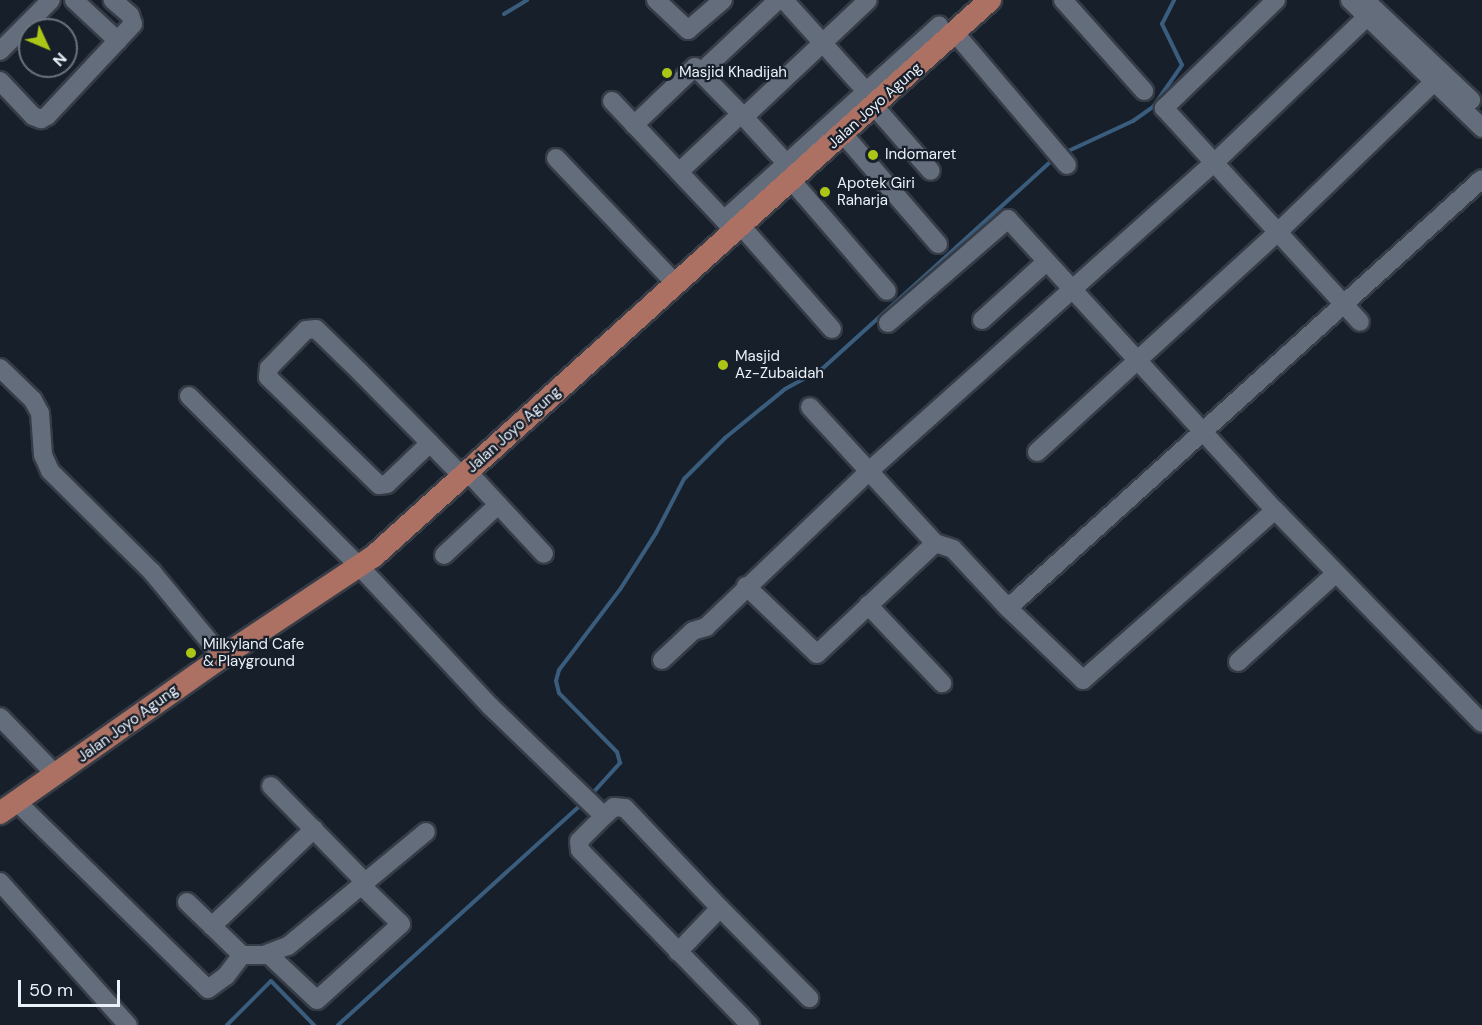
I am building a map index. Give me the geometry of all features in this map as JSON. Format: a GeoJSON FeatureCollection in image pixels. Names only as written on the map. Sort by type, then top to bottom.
{"type":"FeatureCollection","features":[{"type":"Feature","properties":{"kind":"main road","name":"Jalan Joyo Agung"},"geometry":{"type":"LineString","coordinates":[[9,808],[222,657],[360,567],[677,285],[790,172],[844,135],[870,99],[947,29],[990,0]]}},
{"type":"Feature","properties":{"kind":"street"},"geometry":{"type":"LineString","coordinates":[[0,51],[51,0]]}},
{"type":"Feature","properties":{"kind":"street"},"geometry":{"type":"LineString","coordinates":[[74,0],[118,41]]}},
{"type":"Feature","properties":{"kind":"street"},"geometry":{"type":"LineString","coordinates":[[0,81],[33,116],[41,119],[133,24],[132,19],[113,0]]}},
{"type":"Feature","properties":{"kind":"street"},"geometry":{"type":"LineString","coordinates":[[656,0],[688,30],[723,0]]}},
{"type":"Feature","properties":{"kind":"street"},"geometry":{"type":"LineString","coordinates":[[701,72],[778,0]]}},
{"type":"Feature","properties":{"kind":"street"},"geometry":{"type":"LineString","coordinates":[[784,0],[931,171]]}},
{"type":"Feature","properties":{"kind":"street"},"geometry":{"type":"LineString","coordinates":[[679,172],[868,0]]}},
{"type":"Feature","properties":{"kind":"street"},"geometry":{"type":"LineString","coordinates":[[1063,0],[1144,91]]}},
{"type":"Feature","properties":{"kind":"street"},"geometry":{"type":"LineString","coordinates":[[1276,0],[1164,108],[1360,322]]}},
{"type":"Feature","properties":{"kind":"street"},"geometry":{"type":"LineString","coordinates":[[1356,1],[1366,18],[1482,128]]}},
{"type":"Feature","properties":{"kind":"street"},"geometry":{"type":"LineString","coordinates":[[1356,1],[1482,111]]}},
{"type":"Feature","properties":{"kind":"street"},"geometry":{"type":"LineString","coordinates":[[662,660],[693,631],[706,627],[746,586],[868,472],[1213,164],[1366,18]]}},
{"type":"Feature","properties":{"kind":"street"},"geometry":{"type":"LineString","coordinates":[[947,29],[1061,159]]}},
{"type":"Feature","properties":{"kind":"street"},"geometry":{"type":"LineString","coordinates":[[634,124],[693,69],[701,72],[742,115],[887,291]]}},
{"type":"Feature","properties":{"kind":"street"},"geometry":{"type":"LineString","coordinates":[[1037,452],[1277,233],[1434,82]]}},
{"type":"Feature","properties":{"kind":"street"},"geometry":{"type":"LineString","coordinates":[[790,172],[870,99]]}},
{"type":"Feature","properties":{"kind":"street"},"geometry":{"type":"LineString","coordinates":[[612,101],[832,328]]}},
{"type":"Feature","properties":{"kind":"street"},"geometry":{"type":"LineString","coordinates":[[844,135],[938,244]]}},
{"type":"Feature","properties":{"kind":"street"},"geometry":{"type":"LineString","coordinates":[[556,158],[677,285]]}},
{"type":"Feature","properties":{"kind":"street"},"geometry":{"type":"LineString","coordinates":[[1008,608],[1342,303],[1482,179]]}},
{"type":"Feature","properties":{"kind":"street"},"geometry":{"type":"LineString","coordinates":[[888,323],[1008,219],[1275,510],[1336,573],[1475,705],[1482,723]]}},
{"type":"Feature","properties":{"kind":"street"},"geometry":{"type":"LineString","coordinates":[[982,320],[1046,262]]}},
{"type":"Feature","properties":{"kind":"street"},"geometry":{"type":"LineString","coordinates":[[430,443],[387,484],[379,485],[268,377],[268,368],[306,330],[316,329],[430,443],[498,505],[544,554]]}},
{"type":"Feature","properties":{"kind":"street"},"geometry":{"type":"LineString","coordinates":[[0,368],[33,400],[40,413],[43,455],[50,471],[152,572],[222,657]]}},
{"type":"Feature","properties":{"kind":"street"},"geometry":{"type":"LineString","coordinates":[[189,396],[360,567],[490,706],[592,804],[625,808],[809,998]]}},
{"type":"Feature","properties":{"kind":"street"},"geometry":{"type":"LineString","coordinates":[[810,407],[935,543],[953,549],[1008,608],[1083,680],[1275,510]]}},
{"type":"Feature","properties":{"kind":"street"},"geometry":{"type":"LineString","coordinates":[[444,555],[498,505]]}},
{"type":"Feature","properties":{"kind":"street"},"geometry":{"type":"LineString","coordinates":[[746,586],[817,654],[935,543]]}},
{"type":"Feature","properties":{"kind":"street"},"geometry":{"type":"LineString","coordinates":[[1238,662],[1336,573]]}},
{"type":"Feature","properties":{"kind":"street"},"geometry":{"type":"LineString","coordinates":[[868,606],[942,683]]}},
{"type":"Feature","properties":{"kind":"street"},"geometry":{"type":"LineString","coordinates":[[0,717],[56,775]]}},
{"type":"Feature","properties":{"kind":"street"},"geometry":{"type":"LineString","coordinates":[[268,954],[317,1000],[401,924],[272,786]]}},
{"type":"Feature","properties":{"kind":"street"},"geometry":{"type":"LineString","coordinates":[[592,804],[579,841],[580,850],[750,1025]]}},
{"type":"Feature","properties":{"kind":"street"},"geometry":{"type":"LineString","coordinates":[[9,808],[208,989],[226,976],[242,955]]}},
{"type":"Feature","properties":{"kind":"street"},"geometry":{"type":"LineString","coordinates":[[212,926],[314,829]]}},
{"type":"Feature","properties":{"kind":"street"},"geometry":{"type":"LineString","coordinates":[[187,902],[242,955],[268,954],[288,946],[426,832]]}},
{"type":"Feature","properties":{"kind":"street"},"geometry":{"type":"LineString","coordinates":[[0,882],[128,1025]]}},
{"type":"Feature","properties":{"kind":"street"},"geometry":{"type":"LineString","coordinates":[[678,952],[720,908]]}},
{"type":"Feature","properties":{"kind":"waterway"},"geometry":{"type":"LineString","coordinates":[[504,14],[527,0]]}},
{"type":"Feature","properties":{"kind":"waterway"},"geometry":{"type":"LineString","coordinates":[[1064,153],[1133,121],[1153,107],[1182,65],[1162,24],[1174,0]]}},
{"type":"Feature","properties":{"kind":"waterway"},"geometry":{"type":"LineString","coordinates":[[590,796],[620,763],[617,752],[559,693],[556,681],[559,670],[621,588],[656,533],[684,479],[725,438],[785,389],[822,369],[1055,158]]}},
{"type":"Feature","properties":{"kind":"waterway"},"geometry":{"type":"LineString","coordinates":[[338,1025],[582,804]]}},
{"type":"Feature","properties":{"kind":"waterway"},"geometry":{"type":"LineString","coordinates":[[227,1025],[271,981],[314,1025]]}},
{"type":"Feature","properties":{"kind":"place","name":"Masjid Khadijah"},"geometry":{"type":"Point","coordinates":[667,73]}},
{"type":"Feature","properties":{"kind":"place","name":"Indomaret"},"geometry":{"type":"Point","coordinates":[873,155]}},
{"type":"Feature","properties":{"kind":"place","name":"Apotek Giri Raharja"},"geometry":{"type":"Point","coordinates":[825,192]}},
{"type":"Feature","properties":{"kind":"place","name":"Masjid Az-Zubaidah"},"geometry":{"type":"Point","coordinates":[723,365]}},
{"type":"Feature","properties":{"kind":"place","name":"Milkyland Cafe & Playground"},"geometry":{"type":"Point","coordinates":[191,653]}}]}
